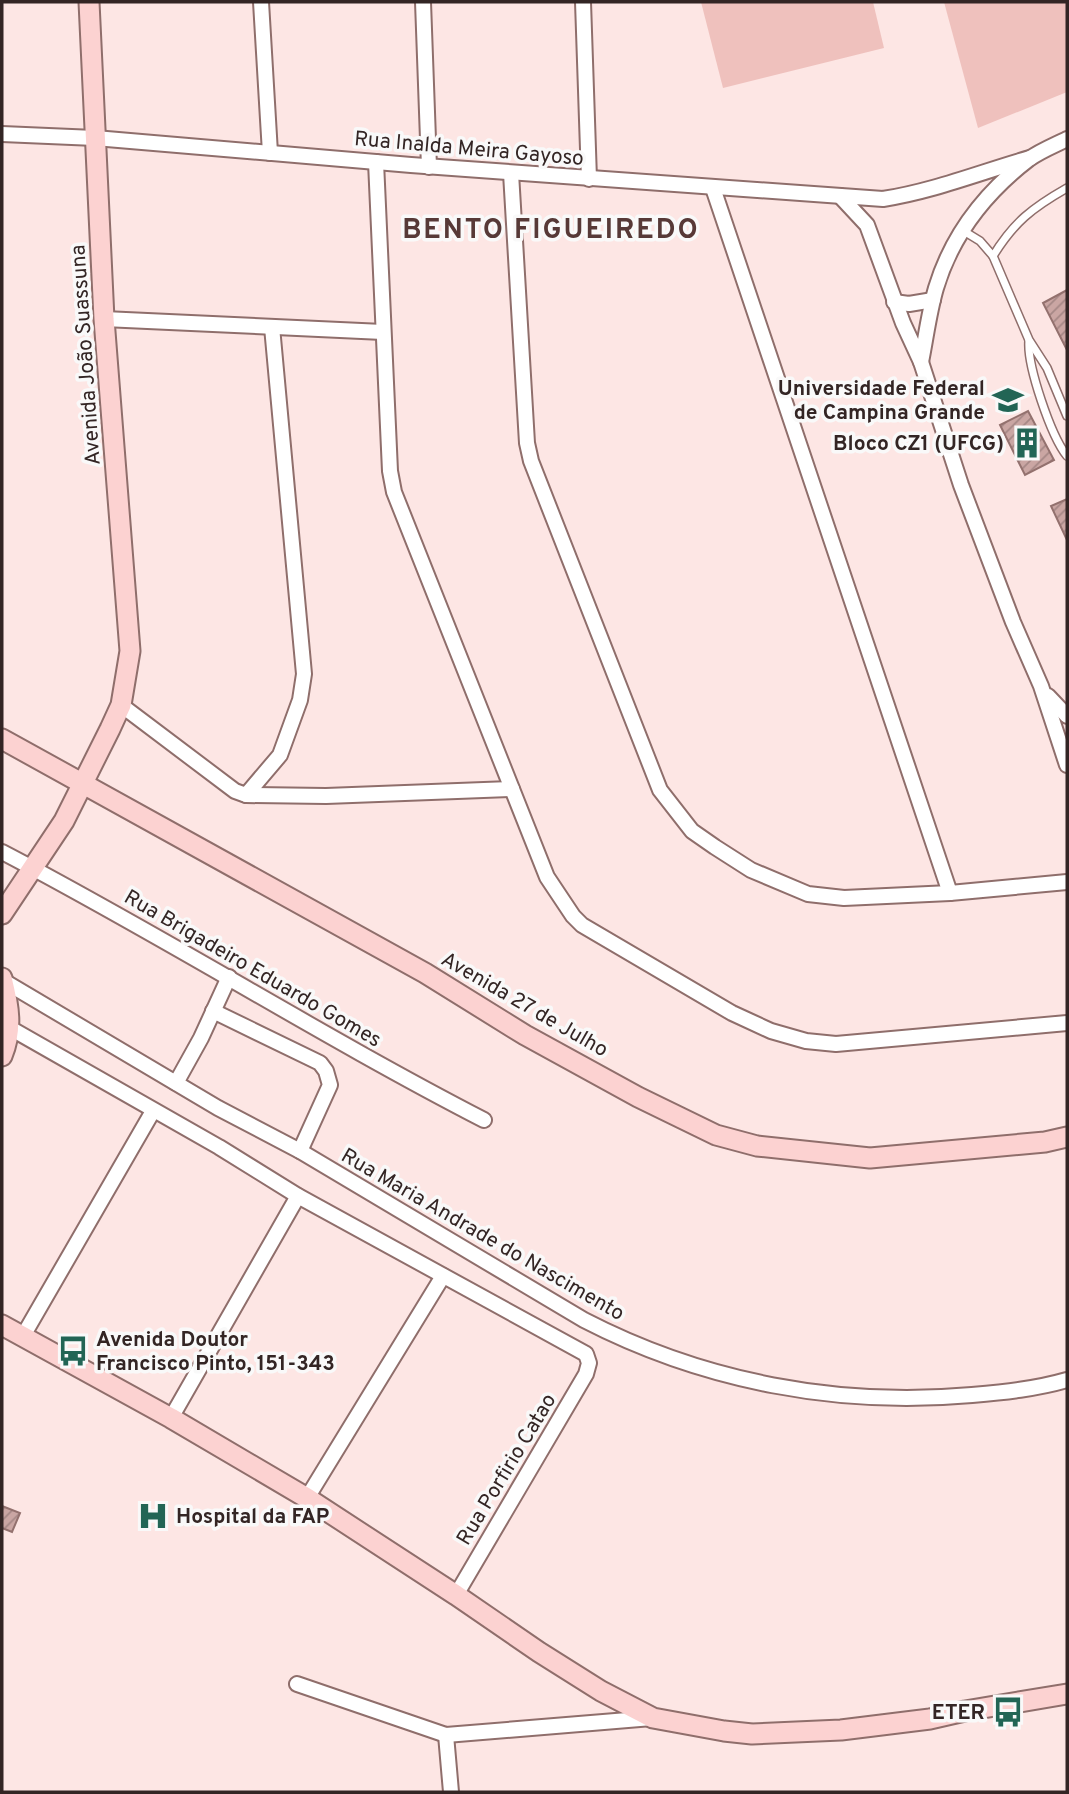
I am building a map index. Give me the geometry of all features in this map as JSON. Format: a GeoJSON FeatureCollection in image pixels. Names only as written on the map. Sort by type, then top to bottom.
{"type":"FeatureCollection","features":[{"type":"Feature","properties":{"kind":"street","name":"Avenida João Suassuna"},"geometry":{"type":"LineString","coordinates":[[2,914],[64,821],[121,705],[130,651],[103,319],[89,2]]}},
{"type":"Feature","properties":{"kind":"street"},"geometry":{"type":"LineString","coordinates":[[261,2],[270,153]]}},
{"type":"Feature","properties":{"kind":"street"},"geometry":{"type":"LineString","coordinates":[[423,2],[429,167]]}},
{"type":"Feature","properties":{"kind":"street"},"geometry":{"type":"LineString","coordinates":[[583,2],[589,179]]}},
{"type":"Feature","properties":{"kind":"street","name":"Rua Inalda Meira Gayoso"},"geometry":{"type":"LineString","coordinates":[[2,134],[95,138],[429,167],[883,199],[937,188],[1030,158]]}},
{"type":"Feature","properties":{"kind":"street"},"geometry":{"type":"LineString","coordinates":[[921,362],[933,299],[951,248],[961,230],[985,199],[1030,158],[1067,139]]}},
{"type":"Feature","properties":{"kind":"street"},"geometry":{"type":"LineString","coordinates":[[376,162],[390,471],[394,492],[547,877],[572,916],[582,925],[732,1013],[771,1031],[806,1041],[836,1044],[1067,1023]]}},
{"type":"Feature","properties":{"kind":"street"},"geometry":{"type":"LineString","coordinates":[[511,173],[527,443],[531,461],[660,790],[692,831],[751,870],[808,894],[844,898],[950,893],[1067,882]]}},
{"type":"Feature","properties":{"kind":"street"},"geometry":{"type":"LineString","coordinates":[[973,175],[981,181],[985,199]]}},
{"type":"Feature","properties":{"kind":"street"},"geometry":{"type":"LineString","coordinates":[[713,188],[950,893]]}},
{"type":"Feature","properties":{"kind":"street"},"geometry":{"type":"LineString","coordinates":[[840,196],[867,225],[894,302],[921,362],[961,485],[1013,622],[1041,686],[1067,765]]}},
{"type":"Feature","properties":{"kind":"street"},"geometry":{"type":"LineString","coordinates":[[867,225],[870,215],[883,199]]}},
{"type":"Feature","properties":{"kind":"street"},"geometry":{"type":"LineString","coordinates":[[894,302],[909,304],[933,299]]}},
{"type":"Feature","properties":{"kind":"street"},"geometry":{"type":"LineString","coordinates":[[103,319],[383,332]]}},
{"type":"Feature","properties":{"kind":"street"},"geometry":{"type":"LineString","coordinates":[[246,795],[281,755],[300,701],[304,674],[272,327]]}},
{"type":"Feature","properties":{"kind":"street"},"geometry":{"type":"LineString","coordinates":[[1041,686],[1067,716]]}},
{"type":"Feature","properties":{"kind":"street"},"geometry":{"type":"LineString","coordinates":[[121,705],[235,791],[246,795],[326,796],[512,789]]}},
{"type":"Feature","properties":{"kind":"street","name":"Avenida 27 de Julho"},"geometry":{"type":"LineString","coordinates":[[2,739],[425,972],[525,1035],[638,1097],[716,1135],[757,1146],[870,1158],[1045,1142],[1067,1137]]}},
{"type":"Feature","properties":{"kind":"street","name":"Rua Brigadeiro Eduardo Gomes"},"geometry":{"type":"LineString","coordinates":[[2,852],[484,1120]]}},
{"type":"Feature","properties":{"kind":"street"},"geometry":{"type":"LineString","coordinates":[[176,1083],[229,977]]}},
{"type":"Feature","properties":{"kind":"street"},"geometry":{"type":"LineString","coordinates":[[3,984],[6,1034],[219,1147],[298,1196],[443,1276],[307,1498]]}},
{"type":"Feature","properties":{"kind":"street","name":"Rua Maria Andrade do Nascimento"},"geometry":{"type":"LineString","coordinates":[[3,984],[257,1130],[300,1151],[584,1320],[627,1341],[713,1372],[762,1385],[797,1390],[918,1398],[1002,1393],[1067,1380]]}},
{"type":"Feature","properties":{"kind":"street"},"geometry":{"type":"LineString","coordinates":[[213,1011],[320,1063],[326,1071],[330,1085],[300,1151]]}},
{"type":"Feature","properties":{"kind":"street"},"geometry":{"type":"LineString","coordinates":[[23,1336],[153,1111]]}},
{"type":"Feature","properties":{"kind":"street"},"geometry":{"type":"LineString","coordinates":[[171,1418],[298,1196]]}},
{"type":"Feature","properties":{"kind":"street","name":"Rua Porfirio Catao"},"geometry":{"type":"LineString","coordinates":[[443,1276],[586,1354],[589,1363],[586,1374],[456,1595]]}},
{"type":"Feature","properties":{"kind":"street"},"geometry":{"type":"LineString","coordinates":[[2,1325],[171,1418],[307,1498],[601,1691],[653,1718]]}},
{"type":"Feature","properties":{"kind":"street"},"geometry":{"type":"LineString","coordinates":[[297,1684],[446,1735],[653,1718],[752,1734],[841,1730],[930,1719],[1067,1694]]}},
{"type":"Feature","properties":{"kind":"street"},"geometry":{"type":"LineString","coordinates":[[446,1735],[450,1792]]}},
{"type":"Feature","properties":{"kind":"lane"},"geometry":{"type":"LineString","coordinates":[[993,257],[1019,220],[1036,205],[1067,188]]}},
{"type":"Feature","properties":{"kind":"lane"},"geometry":{"type":"LineString","coordinates":[[961,230],[980,241],[993,257],[1029,340],[1047,368],[1067,416]]}},
{"type":"Feature","properties":{"kind":"lane"},"geometry":{"type":"LineString","coordinates":[[1029,340],[1029,362],[1059,444],[1067,456]]}},
{"type":"Feature","properties":{"kind":"shaded area"},"geometry":{"type":"Polygon","coordinates":[[[701,2],[873,2],[884,48],[723,88],[701,2]]]}},
{"type":"Feature","properties":{"kind":"shaded area"},"geometry":{"type":"Polygon","coordinates":[[[944,2],[1067,2],[1067,92],[978,128],[944,2]]]}},
{"type":"Feature","properties":{"kind":"building"},"geometry":{"type":"Polygon","coordinates":[[[1067,290],[1067,350],[1043,303],[1067,290]]]}},
{"type":"Feature","properties":{"kind":"building","name":"Bloco CZ1 (UFCG)"},"geometry":{"type":"Polygon","coordinates":[[[1028,411],[1054,460],[1025,475],[1000,425],[1028,411]]]}},
{"type":"Feature","properties":{"kind":"building"},"geometry":{"type":"Polygon","coordinates":[[[1067,499],[1067,540],[1051,506],[1067,499]]]}},
{"type":"Feature","properties":{"kind":"building"},"geometry":{"type":"Polygon","coordinates":[[[2,1506],[20,1513],[12,1532],[2,1528],[2,1506]]]}},
{"type":"Feature","properties":{"kind":"place","name":"Universidade Federal de Campina Grande"},"geometry":{"type":"Point","coordinates":[1008,400]}},
{"type":"Feature","properties":{"kind":"place","name":"Bloco CZ1 (UFCG)"},"geometry":{"type":"Point","coordinates":[1027,443]}},
{"type":"Feature","properties":{"kind":"place","name":"Avenida Doutor Francisco Pinto, 151-343"},"geometry":{"type":"Point","coordinates":[73,1351]}},
{"type":"Feature","properties":{"kind":"place","name":"Hospital da FAP"},"geometry":{"type":"Point","coordinates":[153,1516]}},
{"type":"Feature","properties":{"kind":"place","name":"ETER"},"geometry":{"type":"Point","coordinates":[1008,1712]}},
{"type":"Feature","properties":{"kind":"district","name":"BENTO FIGUEIREDO"},"geometry":{"type":"Point","coordinates":[551,228]}}]}
